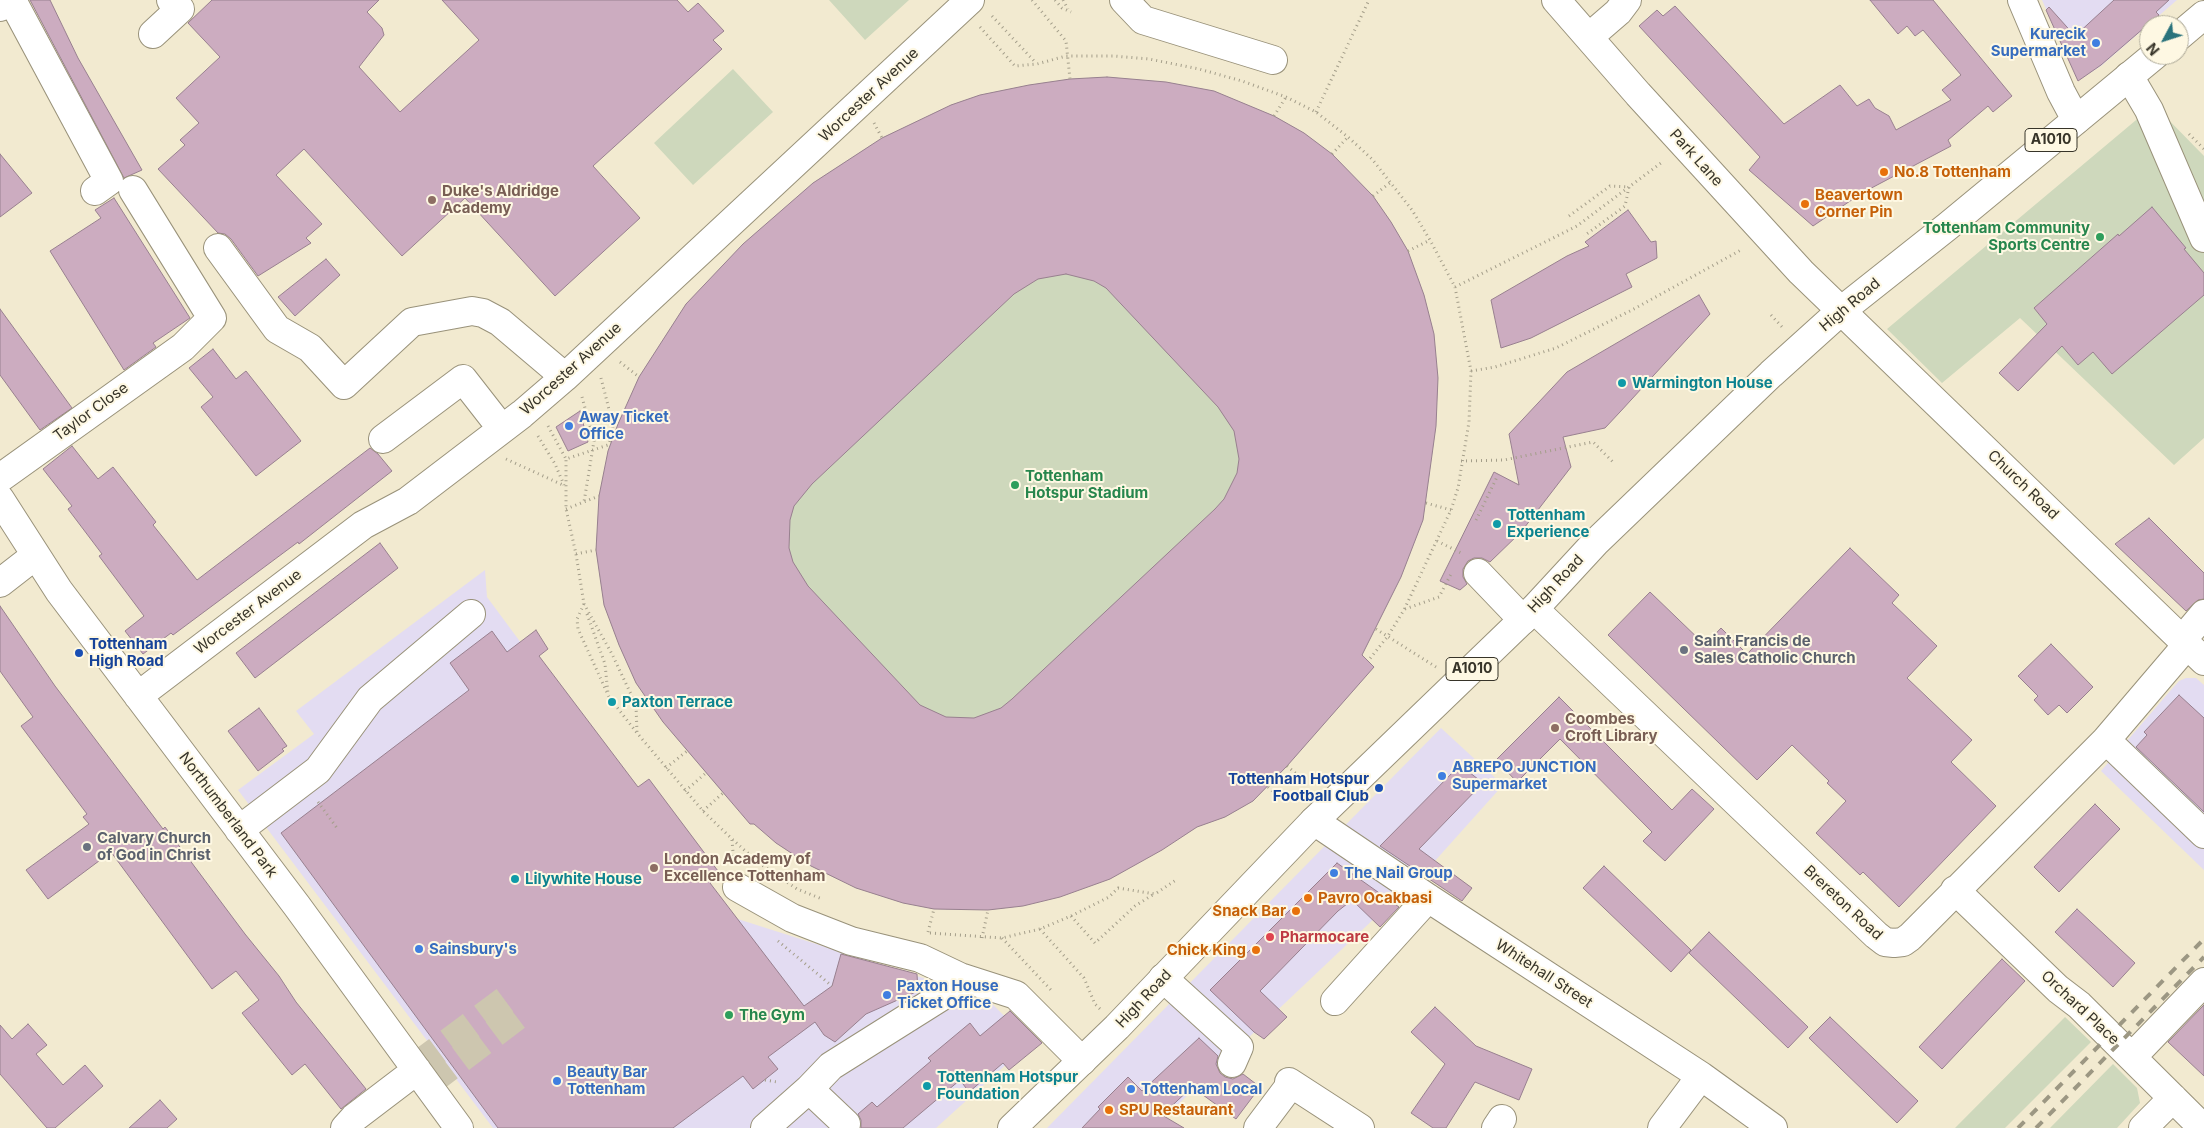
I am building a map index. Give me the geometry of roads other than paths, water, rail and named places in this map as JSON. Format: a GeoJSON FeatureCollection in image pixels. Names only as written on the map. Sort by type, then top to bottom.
{"type":"FeatureCollection","features":[{"type":"Feature","properties":{"kind":"street"},"geometry":{"type":"LineString","coordinates":[[153,34],[180,9],[172,0]]}},
{"type":"Feature","properties":{"kind":"street","name":"Worcester Avenue"},"geometry":{"type":"LineString","coordinates":[[138,696],[362,525],[408,501],[502,429],[573,386],[970,0]]}},
{"type":"Feature","properties":{"kind":"street"},"geometry":{"type":"LineString","coordinates":[[1124,0],[1143,20],[1273,60]]}},
{"type":"Feature","properties":{"kind":"street","name":"Park Lane"},"geometry":{"type":"LineString","coordinates":[[1556,0],[1780,250],[1842,310]]}},
{"type":"Feature","properties":{"kind":"street"},"geometry":{"type":"LineString","coordinates":[[1588,37],[1618,12],[1627,0]]}},
{"type":"Feature","properties":{"kind":"street"},"geometry":{"type":"LineString","coordinates":[[2022,0],[2061,92],[2076,120]]}},
{"type":"Feature","properties":{"kind":"street"},"geometry":{"type":"LineString","coordinates":[[0,7],[13,2],[109,181],[95,191]]}},
{"type":"Feature","properties":{"kind":"street","name":"High Road"},"geometry":{"type":"LineString","coordinates":[[1012,1128],[1082,1061],[1314,820],[1529,615],[1602,536],[1771,374],[1842,310],[1948,226],[2143,65]]}},
{"type":"Feature","properties":{"kind":"street"},"geometry":{"type":"LineString","coordinates":[[2129,76],[2149,110],[2204,238]]}},
{"type":"Feature","properties":{"kind":"street","name":"Taylor Close"},"geometry":{"type":"LineString","coordinates":[[0,478],[183,347],[212,318],[133,190]]}},
{"type":"Feature","properties":{"kind":"street"},"geometry":{"type":"LineString","coordinates":[[218,248],[277,329],[310,348],[344,384],[412,322],[472,311],[483,313],[500,322],[573,386]]}},
{"type":"Feature","properties":{"kind":"street","name":"Church Road"},"geometry":{"type":"LineString","coordinates":[[1842,310],[2191,648]]}},
{"type":"Feature","properties":{"kind":"street"},"geometry":{"type":"LineString","coordinates":[[384,440],[463,379],[502,429]]}},
{"type":"Feature","properties":{"kind":"street","name":"Northumberland Park"},"geometry":{"type":"LineString","coordinates":[[0,499],[59,591],[239,830],[459,1128]]}},
{"type":"Feature","properties":{"kind":"street"},"geometry":{"type":"LineString","coordinates":[[0,583],[36,555]]}},
{"type":"Feature","properties":{"kind":"street","name":"Brereton Road"},"geometry":{"type":"LineString","coordinates":[[1463,567],[1529,615],[1885,942],[1903,942],[1910,936],[2106,740],[2191,648],[2204,614]]}},
{"type":"Feature","properties":{"kind":"street"},"geometry":{"type":"LineString","coordinates":[[239,830],[318,770],[370,699],[472,614]]}},
{"type":"Feature","properties":{"kind":"street"},"geometry":{"type":"LineString","coordinates":[[2106,740],[2204,834]]}},
{"type":"Feature","properties":{"kind":"street","name":"Whitehall Street"},"geometry":{"type":"LineString","coordinates":[[1314,820],[1428,898],[1701,1076],[1773,1128]]}},
{"type":"Feature","properties":{"kind":"street"},"geometry":{"type":"LineString","coordinates":[[737,887],[800,921],[851,941],[920,958],[960,976],[1016,995],[1082,1061]]}},
{"type":"Feature","properties":{"kind":"street","name":"Orchard Place"},"geometry":{"type":"LineString","coordinates":[[1955,890],[2058,989],[2079,1005],[2203,1128]]}},
{"type":"Feature","properties":{"kind":"street"},"geometry":{"type":"LineString","coordinates":[[1335,1001],[1428,898]]}},
{"type":"Feature","properties":{"kind":"street"},"geometry":{"type":"LineString","coordinates":[[765,1128],[809,1089],[831,1066],[955,988],[960,976]]}},
{"type":"Feature","properties":{"kind":"street"},"geometry":{"type":"LineString","coordinates":[[1163,978],[1236,1055]]}},
{"type":"Feature","properties":{"kind":"street"},"geometry":{"type":"LineString","coordinates":[[2132,1057],[2204,982]]}},
{"type":"Feature","properties":{"kind":"street"},"geometry":{"type":"LineString","coordinates":[[345,1128],[354,1118],[417,1070]]}},
{"type":"Feature","properties":{"kind":"street"},"geometry":{"type":"LineString","coordinates":[[1662,1128],[1701,1076]]}},
{"type":"Feature","properties":{"kind":"street"},"geometry":{"type":"LineString","coordinates":[[1258,1128],[1290,1083],[1360,1128]]}},
{"type":"Feature","properties":{"kind":"street"},"geometry":{"type":"LineString","coordinates":[[809,1089],[846,1124]]}},
{"type":"Feature","properties":{"kind":"street"},"geometry":{"type":"LineString","coordinates":[[2143,1128],[2173,1098]]}},
{"type":"Feature","properties":{"kind":"tunnel"},"geometry":{"type":"LineString","coordinates":[[415,1067],[512,995]]}},
{"type":"Feature","properties":{"kind":"tunnel"},"geometry":{"type":"LineString","coordinates":[[427,1084],[524,1011]]}},
{"type":"Feature","properties":{"kind":"railway"},"geometry":{"type":"LineString","coordinates":[[2018,1128],[2204,939]]}},
{"type":"Feature","properties":{"kind":"railway"},"geometry":{"type":"LineString","coordinates":[[2036,1128],[2204,957]]}},
{"type":"Feature","properties":{"kind":"place","name":"Kurecik Supermarket"},"geometry":{"type":"Point","coordinates":[2096,43]}},
{"type":"Feature","properties":{"kind":"place","name":"No.8 Tottenham"},"geometry":{"type":"Point","coordinates":[1884,172]}},
{"type":"Feature","properties":{"kind":"place","name":"Duke's Aldridge Academy"},"geometry":{"type":"Point","coordinates":[432,200]}},
{"type":"Feature","properties":{"kind":"place","name":"Beavertown Corner Pin"},"geometry":{"type":"Point","coordinates":[1805,204]}},
{"type":"Feature","properties":{"kind":"place","name":"Tottenham Community Sports Centre"},"geometry":{"type":"Point","coordinates":[2100,237]}},
{"type":"Feature","properties":{"kind":"place","name":"Warmington House"},"geometry":{"type":"Point","coordinates":[1622,383]}},
{"type":"Feature","properties":{"kind":"place","name":"Away Ticket Office"},"geometry":{"type":"Point","coordinates":[569,426]}},
{"type":"Feature","properties":{"kind":"place","name":"Tottenham Hotspur Stadium"},"geometry":{"type":"Point","coordinates":[1015,485]}},
{"type":"Feature","properties":{"kind":"place","name":"Tottenham Experience"},"geometry":{"type":"Point","coordinates":[1497,524]}},
{"type":"Feature","properties":{"kind":"place","name":"Saint Francis de Sales Catholic Church"},"geometry":{"type":"Point","coordinates":[1684,650]}},
{"type":"Feature","properties":{"kind":"place","name":"Tottenham High Road"},"geometry":{"type":"Point","coordinates":[79,653]}},
{"type":"Feature","properties":{"kind":"place","name":"Paxton Terrace"},"geometry":{"type":"Point","coordinates":[612,702]}},
{"type":"Feature","properties":{"kind":"place","name":"Coombes Croft Library"},"geometry":{"type":"Point","coordinates":[1555,728]}},
{"type":"Feature","properties":{"kind":"place","name":"ABREPO JUNCTION Supermarket"},"geometry":{"type":"Point","coordinates":[1442,776]}},
{"type":"Feature","properties":{"kind":"place","name":"Tottenham Hotspur Football Club"},"geometry":{"type":"Point","coordinates":[1379,788]}},
{"type":"Feature","properties":{"kind":"place","name":"Calvary Church of God in Christ"},"geometry":{"type":"Point","coordinates":[87,847]}},
{"type":"Feature","properties":{"kind":"place","name":"London Academy of Excellence Tottenham"},"geometry":{"type":"Point","coordinates":[654,868]}},
{"type":"Feature","properties":{"kind":"place","name":"The Nail Group"},"geometry":{"type":"Point","coordinates":[1334,873]}},
{"type":"Feature","properties":{"kind":"place","name":"Lilywhite House"},"geometry":{"type":"Point","coordinates":[515,879]}},
{"type":"Feature","properties":{"kind":"place","name":"Pavro Ocakbasi"},"geometry":{"type":"Point","coordinates":[1308,898]}},
{"type":"Feature","properties":{"kind":"place","name":"Snack Bar"},"geometry":{"type":"Point","coordinates":[1296,911]}},
{"type":"Feature","properties":{"kind":"place","name":"Pharmocare"},"geometry":{"type":"Point","coordinates":[1270,937]}},
{"type":"Feature","properties":{"kind":"place","name":"Sainsbury's"},"geometry":{"type":"Point","coordinates":[419,949]}},
{"type":"Feature","properties":{"kind":"place","name":"Chick King"},"geometry":{"type":"Point","coordinates":[1256,950]}},
{"type":"Feature","properties":{"kind":"place","name":"Paxton House Ticket Office"},"geometry":{"type":"Point","coordinates":[887,995]}},
{"type":"Feature","properties":{"kind":"place","name":"The Gym"},"geometry":{"type":"Point","coordinates":[729,1015]}},
{"type":"Feature","properties":{"kind":"place","name":"Beauty Bar Tottenham"},"geometry":{"type":"Point","coordinates":[557,1081]}},
{"type":"Feature","properties":{"kind":"place","name":"Tottenham Hotspur Foundation"},"geometry":{"type":"Point","coordinates":[927,1086]}},
{"type":"Feature","properties":{"kind":"place","name":"Tottenham Local"},"geometry":{"type":"Point","coordinates":[1131,1089]}},
{"type":"Feature","properties":{"kind":"place","name":"SPU Restaurant"},"geometry":{"type":"Point","coordinates":[1109,1110]}}]}
